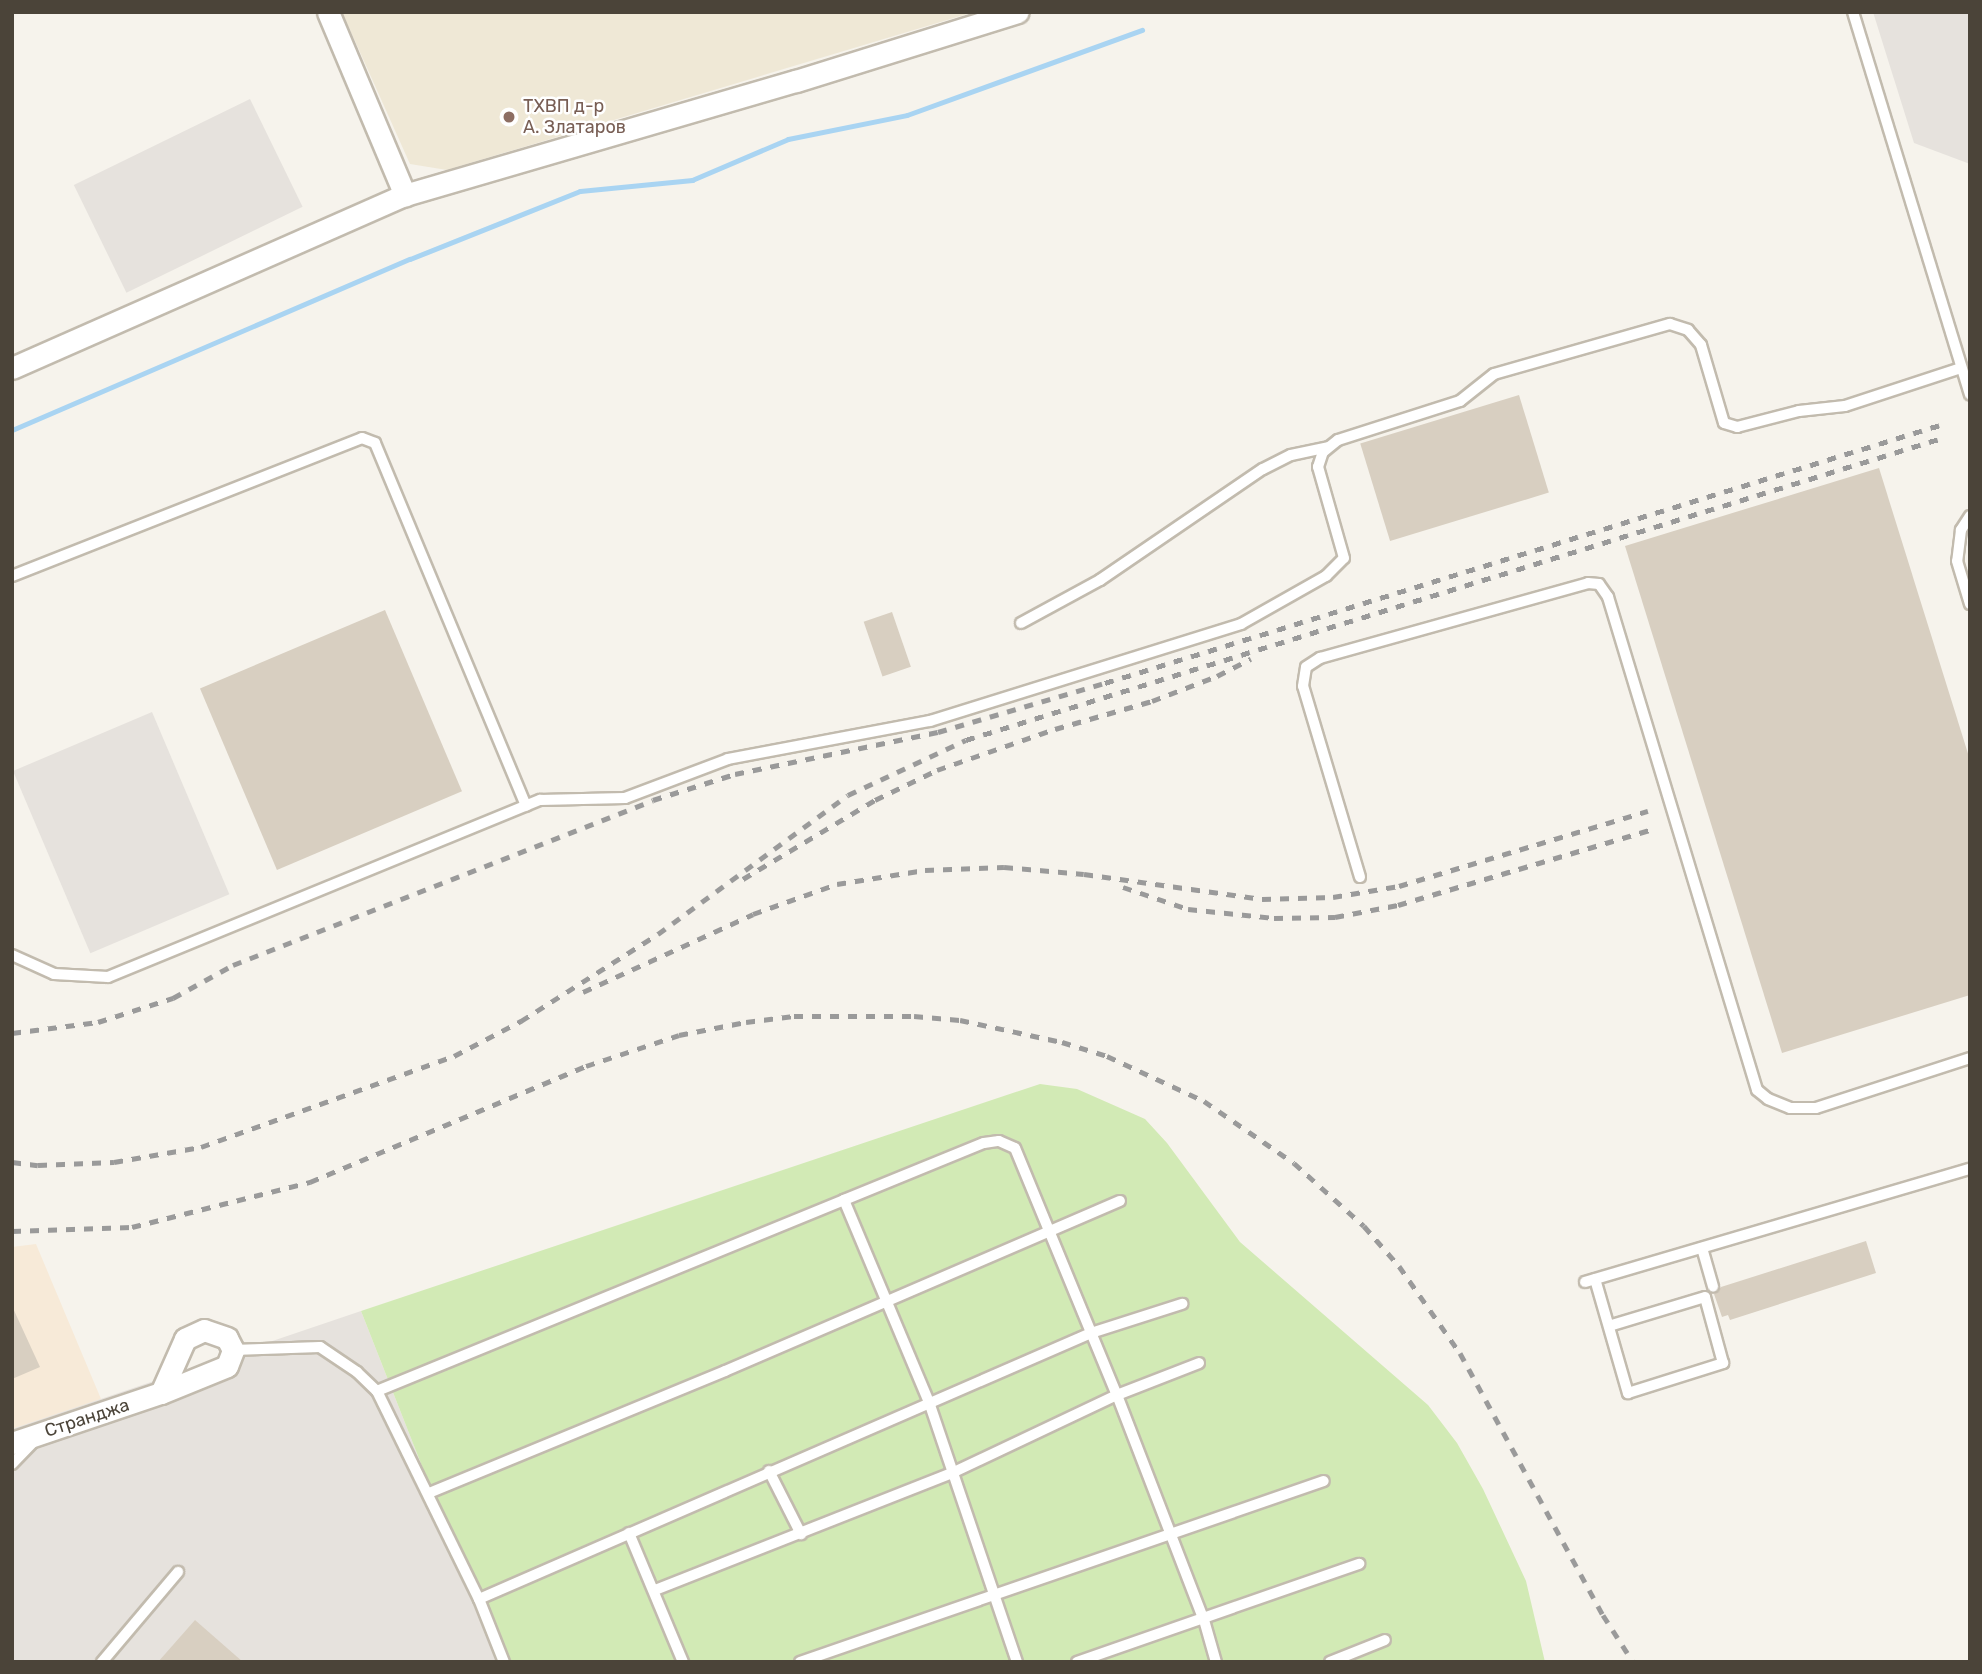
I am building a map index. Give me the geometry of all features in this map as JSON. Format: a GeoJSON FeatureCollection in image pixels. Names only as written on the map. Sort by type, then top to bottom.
{"type":"FeatureCollection","features":[{"type":"Feature","properties":{"kind":"street"},"geometry":{"type":"LineString","coordinates":[[328,12],[405,195]]}},
{"type":"Feature","properties":{"kind":"street"},"geometry":{"type":"LineString","coordinates":[[12,368],[405,195],[796,81],[1017,12]]}},
{"type":"Feature","properties":{"kind":"street"},"geometry":{"type":"LineString","coordinates":[[162,1393],[185,1339],[204,1331],[216,1332],[227,1338],[233,1350]]}},
{"type":"Feature","properties":{"kind":"street","name":"Странджа"},"geometry":{"type":"LineString","coordinates":[[12,1443],[162,1393],[227,1366],[233,1350]]}},
{"type":"Feature","properties":{"kind":"lane"},"geometry":{"type":"LineString","coordinates":[[1853,12],[1970,394]]}},
{"type":"Feature","properties":{"kind":"lane"},"geometry":{"type":"LineString","coordinates":[[12,955],[54,974],[108,977],[540,800],[625,798],[727,759],[930,721],[1241,624],[1326,576],[1345,558],[1318,467],[1323,452],[1339,440],[1460,401],[1494,374],[1670,324],[1688,330],[1701,345],[1724,423],[1737,427],[1799,411],[1845,406],[1961,368]]}},
{"type":"Feature","properties":{"kind":"lane"},"geometry":{"type":"LineString","coordinates":[[12,576],[362,438],[375,443],[526,806]]}},
{"type":"Feature","properties":{"kind":"lane"},"geometry":{"type":"LineString","coordinates":[[1021,623],[1100,580],[1263,469],[1291,455],[1331,446]]}},
{"type":"Feature","properties":{"kind":"lane"},"geometry":{"type":"LineString","coordinates":[[1970,516],[1961,530],[1957,561],[1970,604]]}},
{"type":"Feature","properties":{"kind":"lane"},"geometry":{"type":"LineString","coordinates":[[1360,877],[1303,686],[1307,667],[1320,658],[1360,646],[1588,583],[1599,584],[1608,597],[1757,1090],[1768,1099],[1790,1108],[1816,1108],[1970,1058]]}},
{"type":"Feature","properties":{"kind":"lane"},"geometry":{"type":"LineString","coordinates":[[377,1391],[984,1143],[999,1141],[1015,1148],[1117,1395],[1169,1536],[1204,1620],[1216,1662]]}},
{"type":"Feature","properties":{"kind":"lane"},"geometry":{"type":"LineString","coordinates":[[1609,1326],[1705,1297],[1723,1363],[1628,1393],[1609,1326],[1590,1280],[1970,1169]]}},
{"type":"Feature","properties":{"kind":"lane"},"geometry":{"type":"LineString","coordinates":[[844,1200],[930,1405],[1017,1662]]}},
{"type":"Feature","properties":{"kind":"lane"},"geometry":{"type":"LineString","coordinates":[[429,1493],[1120,1201]]}},
{"type":"Feature","properties":{"kind":"lane"},"geometry":{"type":"LineString","coordinates":[[1702,1248],[1713,1286]]}},
{"type":"Feature","properties":{"kind":"lane"},"geometry":{"type":"LineString","coordinates":[[479,1599],[1091,1333],[1182,1304]]}},
{"type":"Feature","properties":{"kind":"lane"},"geometry":{"type":"LineString","coordinates":[[233,1350],[320,1347],[357,1372],[377,1391],[479,1599],[504,1662]]}},
{"type":"Feature","properties":{"kind":"lane"},"geometry":{"type":"LineString","coordinates":[[655,1590],[954,1472],[1117,1395],[1199,1363]]}},
{"type":"Feature","properties":{"kind":"lane"},"geometry":{"type":"LineString","coordinates":[[12,1464],[42,1432]]}},
{"type":"Feature","properties":{"kind":"lane"},"geometry":{"type":"LineString","coordinates":[[769,1471],[801,1534]]}},
{"type":"Feature","properties":{"kind":"lane"},"geometry":{"type":"LineString","coordinates":[[800,1662],[1324,1481]]}},
{"type":"Feature","properties":{"kind":"lane"},"geometry":{"type":"LineString","coordinates":[[629,1533],[683,1662]]}},
{"type":"Feature","properties":{"kind":"lane"},"geometry":{"type":"LineString","coordinates":[[1077,1662],[1359,1564]]}},
{"type":"Feature","properties":{"kind":"lane"},"geometry":{"type":"LineString","coordinates":[[102,1662],[178,1572]]}},
{"type":"Feature","properties":{"kind":"lane"},"geometry":{"type":"LineString","coordinates":[[1329,1662],[1385,1640]]}},
{"type":"Feature","properties":{"kind":"shaded area","name":"ТХВП д-р А. Златаров"},"geometry":{"type":"Polygon","coordinates":[[[342,12],[974,12],[447,170],[410,164],[342,12]]]}},
{"type":"Feature","properties":{"kind":"shaded area"},"geometry":{"type":"Polygon","coordinates":[[[1873,12],[1970,12],[1970,164],[1914,143],[1873,12]]]}},
{"type":"Feature","properties":{"kind":"shaded area"},"geometry":{"type":"Polygon","coordinates":[[[250,99],[303,207],[126,293],[74,185],[250,99]]]}},
{"type":"Feature","properties":{"kind":"shaded area"},"geometry":{"type":"Polygon","coordinates":[[[152,712],[229,894],[90,953],[13,771],[152,712]]]}},
{"type":"Feature","properties":{"kind":"shaded area"},"geometry":{"type":"Polygon","coordinates":[[[36,1244],[101,1399],[12,1429],[12,1247],[36,1244]]]}},
{"type":"Feature","properties":{"kind":"shaded area"},"geometry":{"type":"Polygon","coordinates":[[[361,1311],[499,1662],[12,1662],[12,1429],[361,1311]]]}},
{"type":"Feature","properties":{"kind":"green space"},"geometry":{"type":"Polygon","coordinates":[[[1040,1084],[1077,1089],[1145,1119],[1167,1143],[1240,1242],[1428,1405],[1457,1443],[1483,1489],[1526,1581],[1545,1662],[499,1662],[361,1311],[1040,1084]]]}},
{"type":"Feature","properties":{"kind":"building"},"geometry":{"type":"Polygon","coordinates":[[[1519,395],[1549,493],[1390,541],[1360,444],[1519,395]]]}},
{"type":"Feature","properties":{"kind":"building"},"geometry":{"type":"Polygon","coordinates":[[[1879,468],[1970,760],[1970,995],[1782,1053],[1625,546],[1879,468]]]}},
{"type":"Feature","properties":{"kind":"building"},"geometry":{"type":"Polygon","coordinates":[[[385,610],[462,791],[277,870],[200,689],[385,610]]]}},
{"type":"Feature","properties":{"kind":"building"},"geometry":{"type":"Polygon","coordinates":[[[892,612],[911,667],[883,677],[864,622],[892,612]]]}},
{"type":"Feature","properties":{"kind":"building"},"geometry":{"type":"Polygon","coordinates":[[[1866,1241],[1876,1273],[1730,1320],[1728,1315],[1722,1317],[1714,1294],[1721,1287],[1866,1241]]]}},
{"type":"Feature","properties":{"kind":"building"},"geometry":{"type":"Polygon","coordinates":[[[12,1306],[40,1367],[12,1379],[12,1306]]]}},
{"type":"Feature","properties":{"kind":"building"},"geometry":{"type":"Polygon","coordinates":[[[195,1620],[243,1662],[158,1662],[195,1620]]]}},
{"type":"Feature","properties":{"kind":"waterway"},"geometry":{"type":"LineString","coordinates":[[12,430],[410,259],[580,191],[692,180],[788,139],[907,115],[1142,30]]}},
{"type":"Feature","properties":{"kind":"railway"},"geometry":{"type":"LineString","coordinates":[[12,1033],[98,1022],[173,998],[233,965],[653,800],[735,774],[938,732],[1940,425]]}},
{"type":"Feature","properties":{"kind":"railway"},"geometry":{"type":"LineString","coordinates":[[12,1162],[38,1165],[114,1162],[201,1147],[454,1056],[521,1021],[658,934],[848,795],[966,740],[1942,438]]}},
{"type":"Feature","properties":{"kind":"railway"},"geometry":{"type":"LineString","coordinates":[[743,879],[875,800],[937,770],[1055,729],[1152,701],[1217,676],[1251,659]]}},
{"type":"Feature","properties":{"kind":"railway"},"geometry":{"type":"LineString","coordinates":[[583,992],[753,914],[837,884],[925,870],[1004,867],[1084,874],[1262,899],[1333,897],[1399,886],[1648,811]]}},
{"type":"Feature","properties":{"kind":"railway"},"geometry":{"type":"LineString","coordinates":[[1123,887],[1188,909],[1274,918],[1335,917],[1398,905],[1653,829]]}},
{"type":"Feature","properties":{"kind":"railway"},"geometry":{"type":"LineString","coordinates":[[12,1231],[132,1227],[310,1182],[586,1066],[679,1035],[746,1022],[794,1016],[914,1016],[960,1020],[1062,1042],[1107,1056],[1204,1101],[1294,1163],[1364,1226],[1399,1266],[1460,1353],[1603,1615],[1633,1662]]}},
{"type":"Feature","properties":{"kind":"place","name":"ТХВП д-р А. Златаров"},"geometry":{"type":"Point","coordinates":[509,117]}}]}
